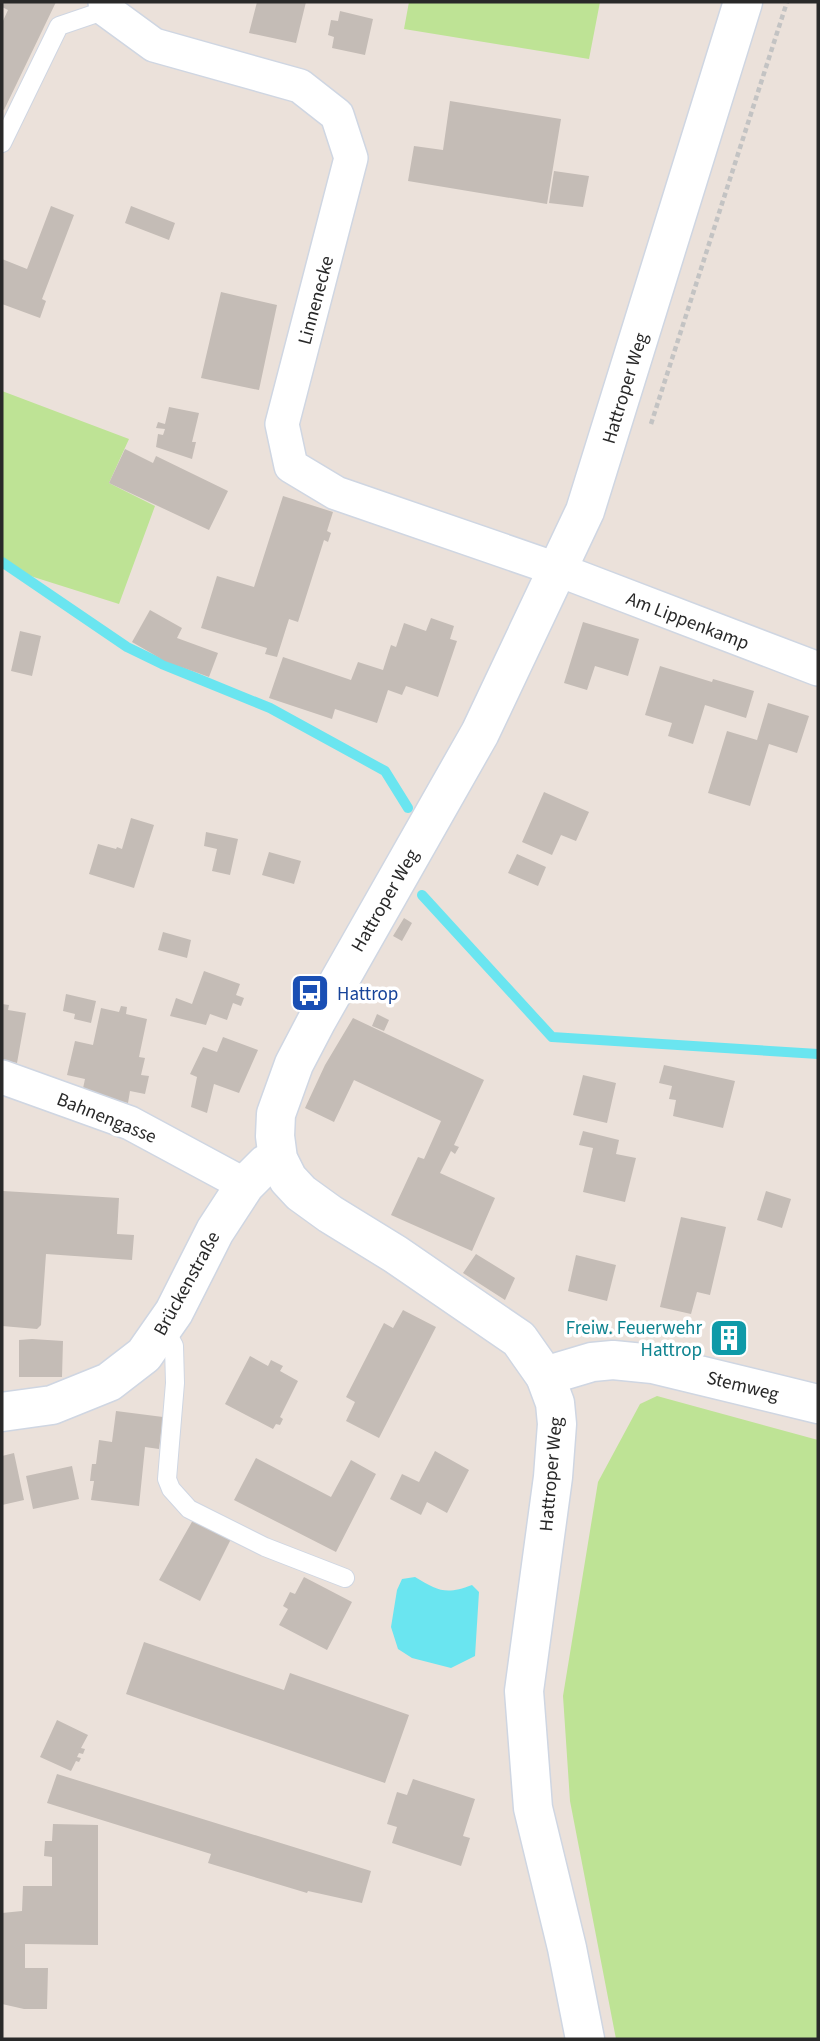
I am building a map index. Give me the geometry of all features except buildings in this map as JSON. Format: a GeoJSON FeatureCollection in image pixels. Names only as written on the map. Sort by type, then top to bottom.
{"type":"FeatureCollection","features":[{"type":"Feature","properties":{"kind":"main road","name":"Hattroper Weg"},"geometry":{"type":"LineString","coordinates":[[585,2039],[567,1948],[533,1808],[524,1691],[553,1476],[557,1424],[555,1403],[545,1376],[519,1339],[301,1193],[288,1179],[278,1158],[276,1114],[294,1064],[382,902],[480,733],[585,511],[743,2]]}},
{"type":"Feature","properties":{"kind":"main road","name":"Brückenstraße"},"geometry":{"type":"LineString","coordinates":[[2,1412],[52,1405],[109,1382],[144,1355],[174,1312],[215,1231],[245,1185],[266,1164],[278,1158]]}},
{"type":"Feature","properties":{"kind":"main road","name":"Stemweg"},"geometry":{"type":"LineString","coordinates":[[545,1376],[592,1362],[640,1362],[688,1371],[818,1404]]}},
{"type":"Feature","properties":{"kind":"street","name":"Linnenecke"},"geometry":{"type":"LineString","coordinates":[[105,6],[154,45],[300,86],[337,115],[351,158],[282,424],[291,466],[336,493],[559,570]]}},
{"type":"Feature","properties":{"kind":"street","name":"Am Lippenkamp"},"geometry":{"type":"LineString","coordinates":[[559,570],[818,670]]}},
{"type":"Feature","properties":{"kind":"street","name":"Bahnengasse"},"geometry":{"type":"LineString","coordinates":[[2,1077],[131,1123],[245,1185]]}},
{"type":"Feature","properties":{"kind":"lane"},"geometry":{"type":"LineString","coordinates":[[2,144],[59,26],[105,6]]}},
{"type":"Feature","properties":{"kind":"lane"},"geometry":{"type":"LineString","coordinates":[[164,1326],[174,1346],[167,1479],[171,1489],[189,1509],[265,1547],[345,1577]]}},
{"type":"Feature","properties":{"kind":"path"},"geometry":{"type":"LineString","coordinates":[[648,433],[787,2]]}},
{"type":"Feature","properties":{"kind":"green space"},"geometry":{"type":"Polygon","coordinates":[[[409,2],[600,2],[589,59],[404,29],[409,2]]]}},
{"type":"Feature","properties":{"kind":"green space"},"geometry":{"type":"Polygon","coordinates":[[[2,391],[129,439],[109,483],[155,506],[119,604],[2,567],[2,391]]]}},
{"type":"Feature","properties":{"kind":"green space"},"geometry":{"type":"Polygon","coordinates":[[[657,1396],[818,1440],[818,2039],[616,2039],[570,1801],[563,1696],[598,1482],[640,1404],[657,1396]]]}},
{"type":"Feature","properties":{"kind":"water"},"geometry":{"type":"Polygon","coordinates":[[[415,1577],[442,1590],[455,1590],[472,1585],[479,1592],[475,1656],[451,1668],[412,1658],[398,1649],[391,1627],[397,1590],[402,1579],[415,1577]]]}},
{"type":"Feature","properties":{"kind":"waterway"},"geometry":{"type":"LineString","coordinates":[[2,562],[127,647],[270,708],[385,771],[408,808]]}},
{"type":"Feature","properties":{"kind":"waterway"},"geometry":{"type":"LineString","coordinates":[[422,895],[552,1037],[818,1054]]}},
{"type":"Feature","properties":{"kind":"place","name":"Hattrop"},"geometry":{"type":"Point","coordinates":[310,993]}},
{"type":"Feature","properties":{"kind":"place","name":"Freiw. Feuerwehr Hattrop"},"geometry":{"type":"Point","coordinates":[729,1338]}}]}
